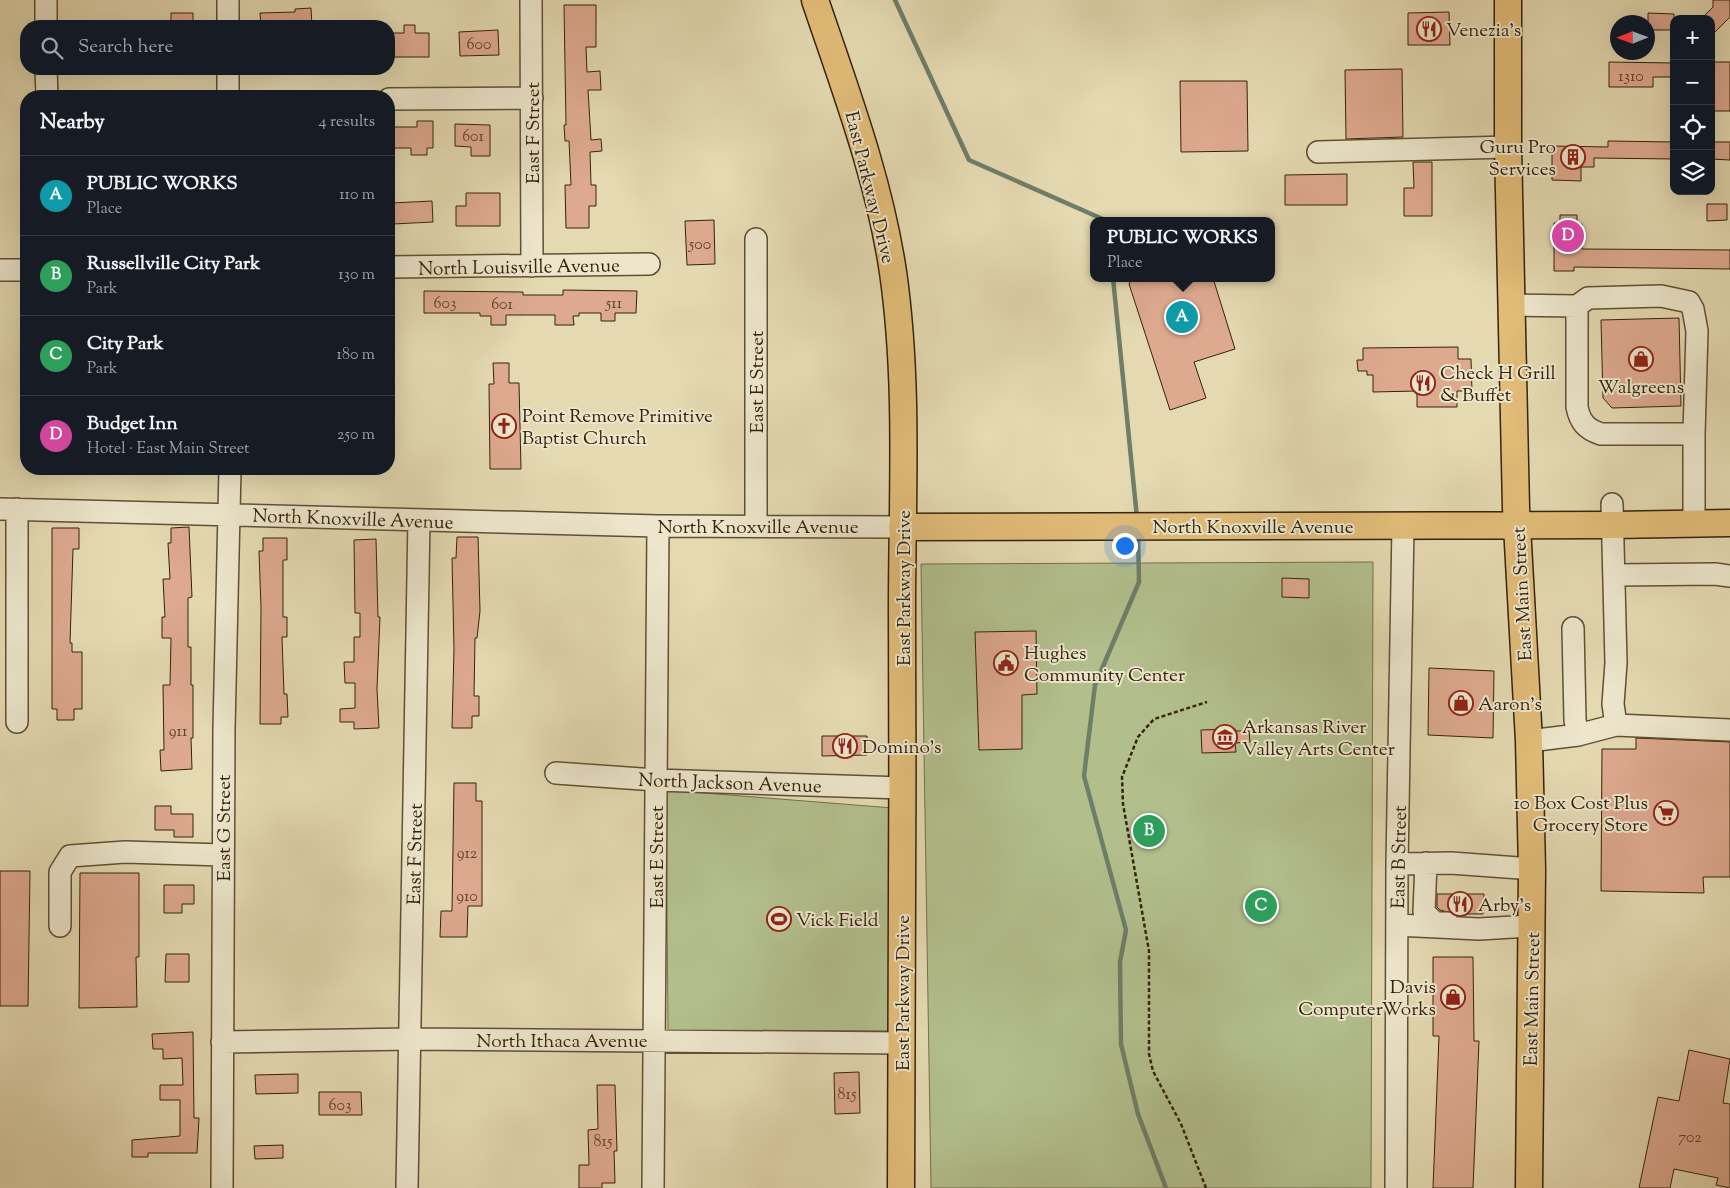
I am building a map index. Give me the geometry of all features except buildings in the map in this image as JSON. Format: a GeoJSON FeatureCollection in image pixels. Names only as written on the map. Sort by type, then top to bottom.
{"type":"FeatureCollection","features":[{"type":"Feature","properties":{"kind":"main road","name":"East Parkway Drive"},"geometry":{"type":"LineString","coordinates":[[815,0],[863,143],[881,211],[892,269],[902,344],[905,404],[902,526],[901,1188]]}},
{"type":"Feature","properties":{"kind":"main road","name":"East Main Street"},"geometry":{"type":"LineString","coordinates":[[1508,0],[1508,147],[1517,525],[1529,741],[1532,869],[1529,1188]]}},
{"type":"Feature","properties":{"kind":"main road","name":"North Knoxville Avenue"},"geometry":{"type":"LineString","coordinates":[[902,526],[1517,525],[1612,514],[1694,523],[1730,523]]}},
{"type":"Feature","properties":{"kind":"street"},"geometry":{"type":"LineString","coordinates":[[46,0],[46,20]]}},
{"type":"Feature","properties":{"kind":"street"},"geometry":{"type":"LineString","coordinates":[[228,0],[228,20]]}},
{"type":"Feature","properties":{"kind":"street","name":"East F Street"},"geometry":{"type":"LineString","coordinates":[[531,0],[532,266]]}},
{"type":"Feature","properties":{"kind":"street"},"geometry":{"type":"LineString","coordinates":[[46,75],[47,90]]}},
{"type":"Feature","properties":{"kind":"street"},"geometry":{"type":"LineString","coordinates":[[228,75],[228,90]]}},
{"type":"Feature","properties":{"kind":"street"},"geometry":{"type":"LineString","coordinates":[[395,98],[532,98]]}},
{"type":"Feature","properties":{"kind":"street"},"geometry":{"type":"LineString","coordinates":[[1318,152],[1508,147]]}},
{"type":"Feature","properties":{"kind":"street","name":"East E Street"},"geometry":{"type":"LineString","coordinates":[[756,239],[756,526]]}},
{"type":"Feature","properties":{"kind":"street","name":"North Louisville Avenue"},"geometry":{"type":"LineString","coordinates":[[395,267],[649,264]]}},
{"type":"Feature","properties":{"kind":"street"},"geometry":{"type":"LineString","coordinates":[[0,270],[20,270]]}},
{"type":"Feature","properties":{"kind":"street"},"geometry":{"type":"LineString","coordinates":[[1512,305],[1576,306],[1588,298],[1661,296],[1689,302],[1693,309],[1697,331],[1694,523]]}},
{"type":"Feature","properties":{"kind":"street"},"geometry":{"type":"LineString","coordinates":[[1576,306],[1577,407],[1585,426],[1601,434],[1694,434]]}},
{"type":"Feature","properties":{"kind":"street","name":"East G Street"},"geometry":{"type":"LineString","coordinates":[[222,1188],[223,855],[230,475]]}},
{"type":"Feature","properties":{"kind":"street"},"geometry":{"type":"LineString","coordinates":[[8,509],[17,722]]}},
{"type":"Feature","properties":{"kind":"street","name":"North Knoxville Avenue"},"geometry":{"type":"LineString","coordinates":[[8,509],[658,526],[902,526]]}},
{"type":"Feature","properties":{"kind":"street"},"geometry":{"type":"LineString","coordinates":[[1612,514],[1616,663],[1613,704],[1616,725]]}},
{"type":"Feature","properties":{"kind":"street","name":"East F Street"},"geometry":{"type":"LineString","coordinates":[[406,1188],[419,520]]}},
{"type":"Feature","properties":{"kind":"street","name":"East E Street"},"geometry":{"type":"LineString","coordinates":[[654,1188],[658,526]]}},
{"type":"Feature","properties":{"kind":"street","name":"East B Street"},"geometry":{"type":"LineString","coordinates":[[1396,1188],[1397,864],[1403,526]]}},
{"type":"Feature","properties":{"kind":"street"},"geometry":{"type":"LineString","coordinates":[[1615,575],[1715,574],[1730,576]]}},
{"type":"Feature","properties":{"kind":"street"},"geometry":{"type":"LineString","coordinates":[[1573,628],[1575,720],[1578,735]]}},
{"type":"Feature","properties":{"kind":"street"},"geometry":{"type":"LineString","coordinates":[[1529,741],[1578,735],[1616,725],[1730,730]]}},
{"type":"Feature","properties":{"kind":"street","name":"North Jackson Avenue"},"geometry":{"type":"LineString","coordinates":[[556,773],[656,780],[903,788]]}},
{"type":"Feature","properties":{"kind":"street"},"geometry":{"type":"LineString","coordinates":[[60,926],[60,872],[70,856],[125,852],[223,855]]}},
{"type":"Feature","properties":{"kind":"street"},"geometry":{"type":"LineString","coordinates":[[1426,863],[1424,912],[1435,923],[1477,924],[1485,929]]}},
{"type":"Feature","properties":{"kind":"street"},"geometry":{"type":"LineString","coordinates":[[1397,864],[1451,863],[1532,869]]}},
{"type":"Feature","properties":{"kind":"street"},"geometry":{"type":"LineString","coordinates":[[1397,924],[1485,929],[1532,926]]}},
{"type":"Feature","properties":{"kind":"street","name":"North Ithaca Avenue"},"geometry":{"type":"LineString","coordinates":[[222,1042],[410,1039],[902,1042]]}},
{"type":"Feature","properties":{"kind":"path"},"geometry":{"type":"LineString","coordinates":[[1206,702],[1154,719],[1138,737],[1122,777],[1122,804],[1149,951],[1148,1054],[1153,1071],[1181,1124],[1206,1188]]}},
{"type":"Feature","properties":{"kind":"green space"},"geometry":{"type":"Polygon","coordinates":[[[1373,562],[1371,1188],[931,1188],[921,564],[1373,562]]]}},
{"type":"Feature","properties":{"kind":"green space","name":"Vick Field"},"geometry":{"type":"Polygon","coordinates":[[[666,790],[893,808],[891,1031],[668,1030],[666,790]]]}},
{"type":"Feature","properties":{"kind":"waterway"},"geometry":{"type":"LineString","coordinates":[[895,0],[969,160],[1098,217]]}},
{"type":"Feature","properties":{"kind":"waterway"},"geometry":{"type":"LineString","coordinates":[[1113,282],[1137,518]]}},
{"type":"Feature","properties":{"kind":"waterway"},"geometry":{"type":"LineString","coordinates":[[1138,533],[1139,582],[1095,685],[1084,776],[1126,930],[1120,962],[1121,1044],[1138,1114],[1166,1188]]}},
{"type":"Feature","properties":{"kind":"place","name":"Venezia's"},"geometry":{"type":"Point","coordinates":[1429,29]}},
{"type":"Feature","properties":{"kind":"place","name":"Guru Pro Services"},"geometry":{"type":"Point","coordinates":[1573,157]}},
{"type":"Feature","properties":{"kind":"place","name":"Budget Inn"},"geometry":{"type":"Point","coordinates":[1568,236]}},
{"type":"Feature","properties":{"kind":"place","name":"PUBLIC WORKS"},"geometry":{"type":"Point","coordinates":[1182,317]}},
{"type":"Feature","properties":{"kind":"place","name":"Walgreens"},"geometry":{"type":"Point","coordinates":[1641,359]}},
{"type":"Feature","properties":{"kind":"place","name":"Check H Grill & Buffet"},"geometry":{"type":"Point","coordinates":[1423,383]}},
{"type":"Feature","properties":{"kind":"place","name":"Point Remove Primitive Baptist Church"},"geometry":{"type":"Point","coordinates":[504,426]}},
{"type":"Feature","properties":{"kind":"place","name":"Hughes Community Center"},"geometry":{"type":"Point","coordinates":[1006,663]}},
{"type":"Feature","properties":{"kind":"place","name":"Aaron's"},"geometry":{"type":"Point","coordinates":[1461,703]}},
{"type":"Feature","properties":{"kind":"place","name":"Arkansas River Valley Arts Center"},"geometry":{"type":"Point","coordinates":[1225,737]}},
{"type":"Feature","properties":{"kind":"place","name":"Domino's"},"geometry":{"type":"Point","coordinates":[845,746]}},
{"type":"Feature","properties":{"kind":"place","name":"10 Box Cost Plus Grocery Store"},"geometry":{"type":"Point","coordinates":[1666,813]}},
{"type":"Feature","properties":{"kind":"place","name":"Russellville City Park"},"geometry":{"type":"Point","coordinates":[1149,831]}},
{"type":"Feature","properties":{"kind":"place","name":"Arby's"},"geometry":{"type":"Point","coordinates":[1460,904]}},
{"type":"Feature","properties":{"kind":"place","name":"City Park"},"geometry":{"type":"Point","coordinates":[1261,906]}},
{"type":"Feature","properties":{"kind":"place","name":"Vick Field"},"geometry":{"type":"Point","coordinates":[779,919]}},
{"type":"Feature","properties":{"kind":"place","name":"Davis ComputerWorks"},"geometry":{"type":"Point","coordinates":[1453,997]}}]}
